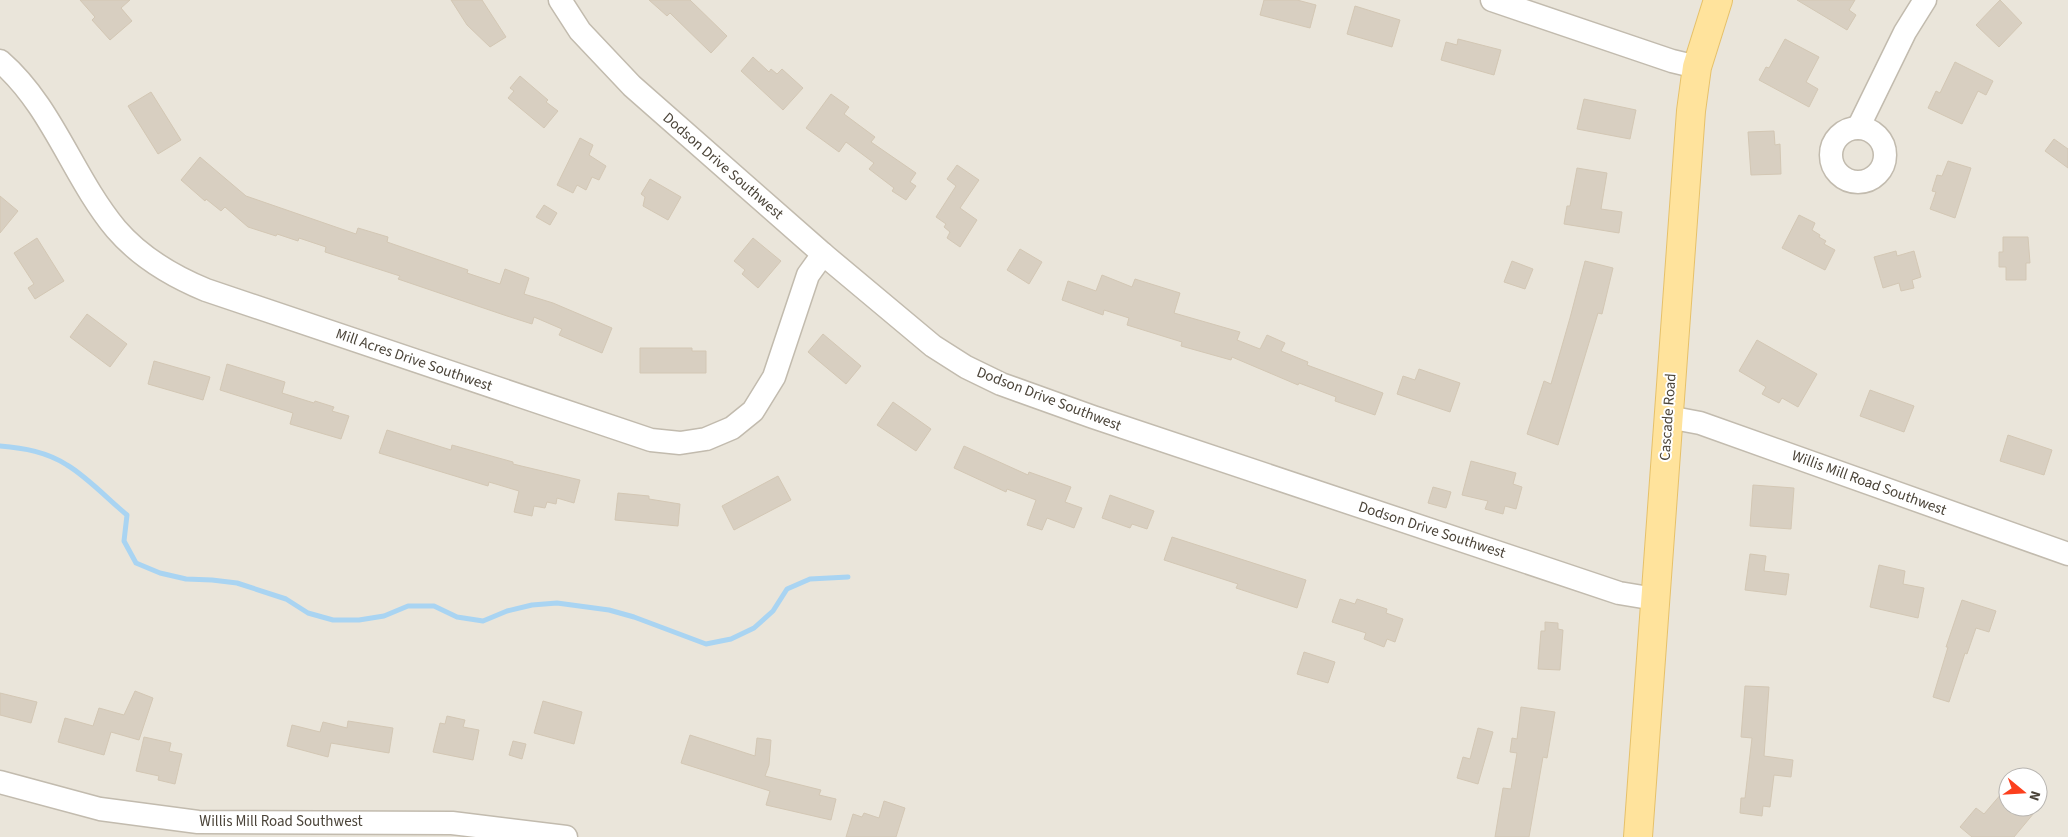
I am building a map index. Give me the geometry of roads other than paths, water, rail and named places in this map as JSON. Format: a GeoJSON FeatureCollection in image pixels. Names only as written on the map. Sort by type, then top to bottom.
{"type":"FeatureCollection","features":[{"type":"Feature","properties":{"kind":"main road","name":"Cascade Road"},"geometry":{"type":"LineString","coordinates":[[1638,837],[1691,111],[1697,66],[1718,0]]}},
{"type":"Feature","properties":{"kind":"street","name":"Dodson Drive Southwest"},"geometry":{"type":"LineString","coordinates":[[560,0],[580,30],[632,86],[823,254],[933,346],[966,367],[1001,384],[1093,417],[1619,593],[1655,599]]}},
{"type":"Feature","properties":{"kind":"street"},"geometry":{"type":"LineString","coordinates":[[1492,0],[1672,61],[1697,66]]}},
{"type":"Feature","properties":{"kind":"street"},"geometry":{"type":"LineString","coordinates":[[1858,128],[1905,32],[1926,0]]}},
{"type":"Feature","properties":{"kind":"street","name":"Mill Acres Drive Southwest"},"geometry":{"type":"LineString","coordinates":[[0,61],[12,71],[37,101],[97,203],[117,229],[145,257],[178,278],[206,290],[651,440],[680,443],[706,439],[732,428],[753,411],[774,377],[808,275],[823,254]]}},
{"type":"Feature","properties":{"kind":"street","name":"Willis Mill Road Southwest"},"geometry":{"type":"LineString","coordinates":[[1668,417],[1700,423],[2068,554]]}},
{"type":"Feature","properties":{"kind":"street","name":"Willis Mill Road Southwest"},"geometry":{"type":"LineString","coordinates":[[0,782],[100,809],[198,822],[334,829],[452,823],[566,837]]}},
{"type":"Feature","properties":{"kind":"waterway"},"geometry":{"type":"LineString","coordinates":[[0,446],[26,449],[51,457],[90,482],[127,515],[124,541],[136,563],[160,573],[186,579],[237,583],[286,599],[308,613],[333,620],[359,620],[384,616],[408,606],[434,606],[457,617],[483,621],[507,611],[532,605],[557,603],[609,610],[634,617],[706,644],[731,639],[754,628],[773,611],[787,589],[810,579],[848,577]]}}]}
